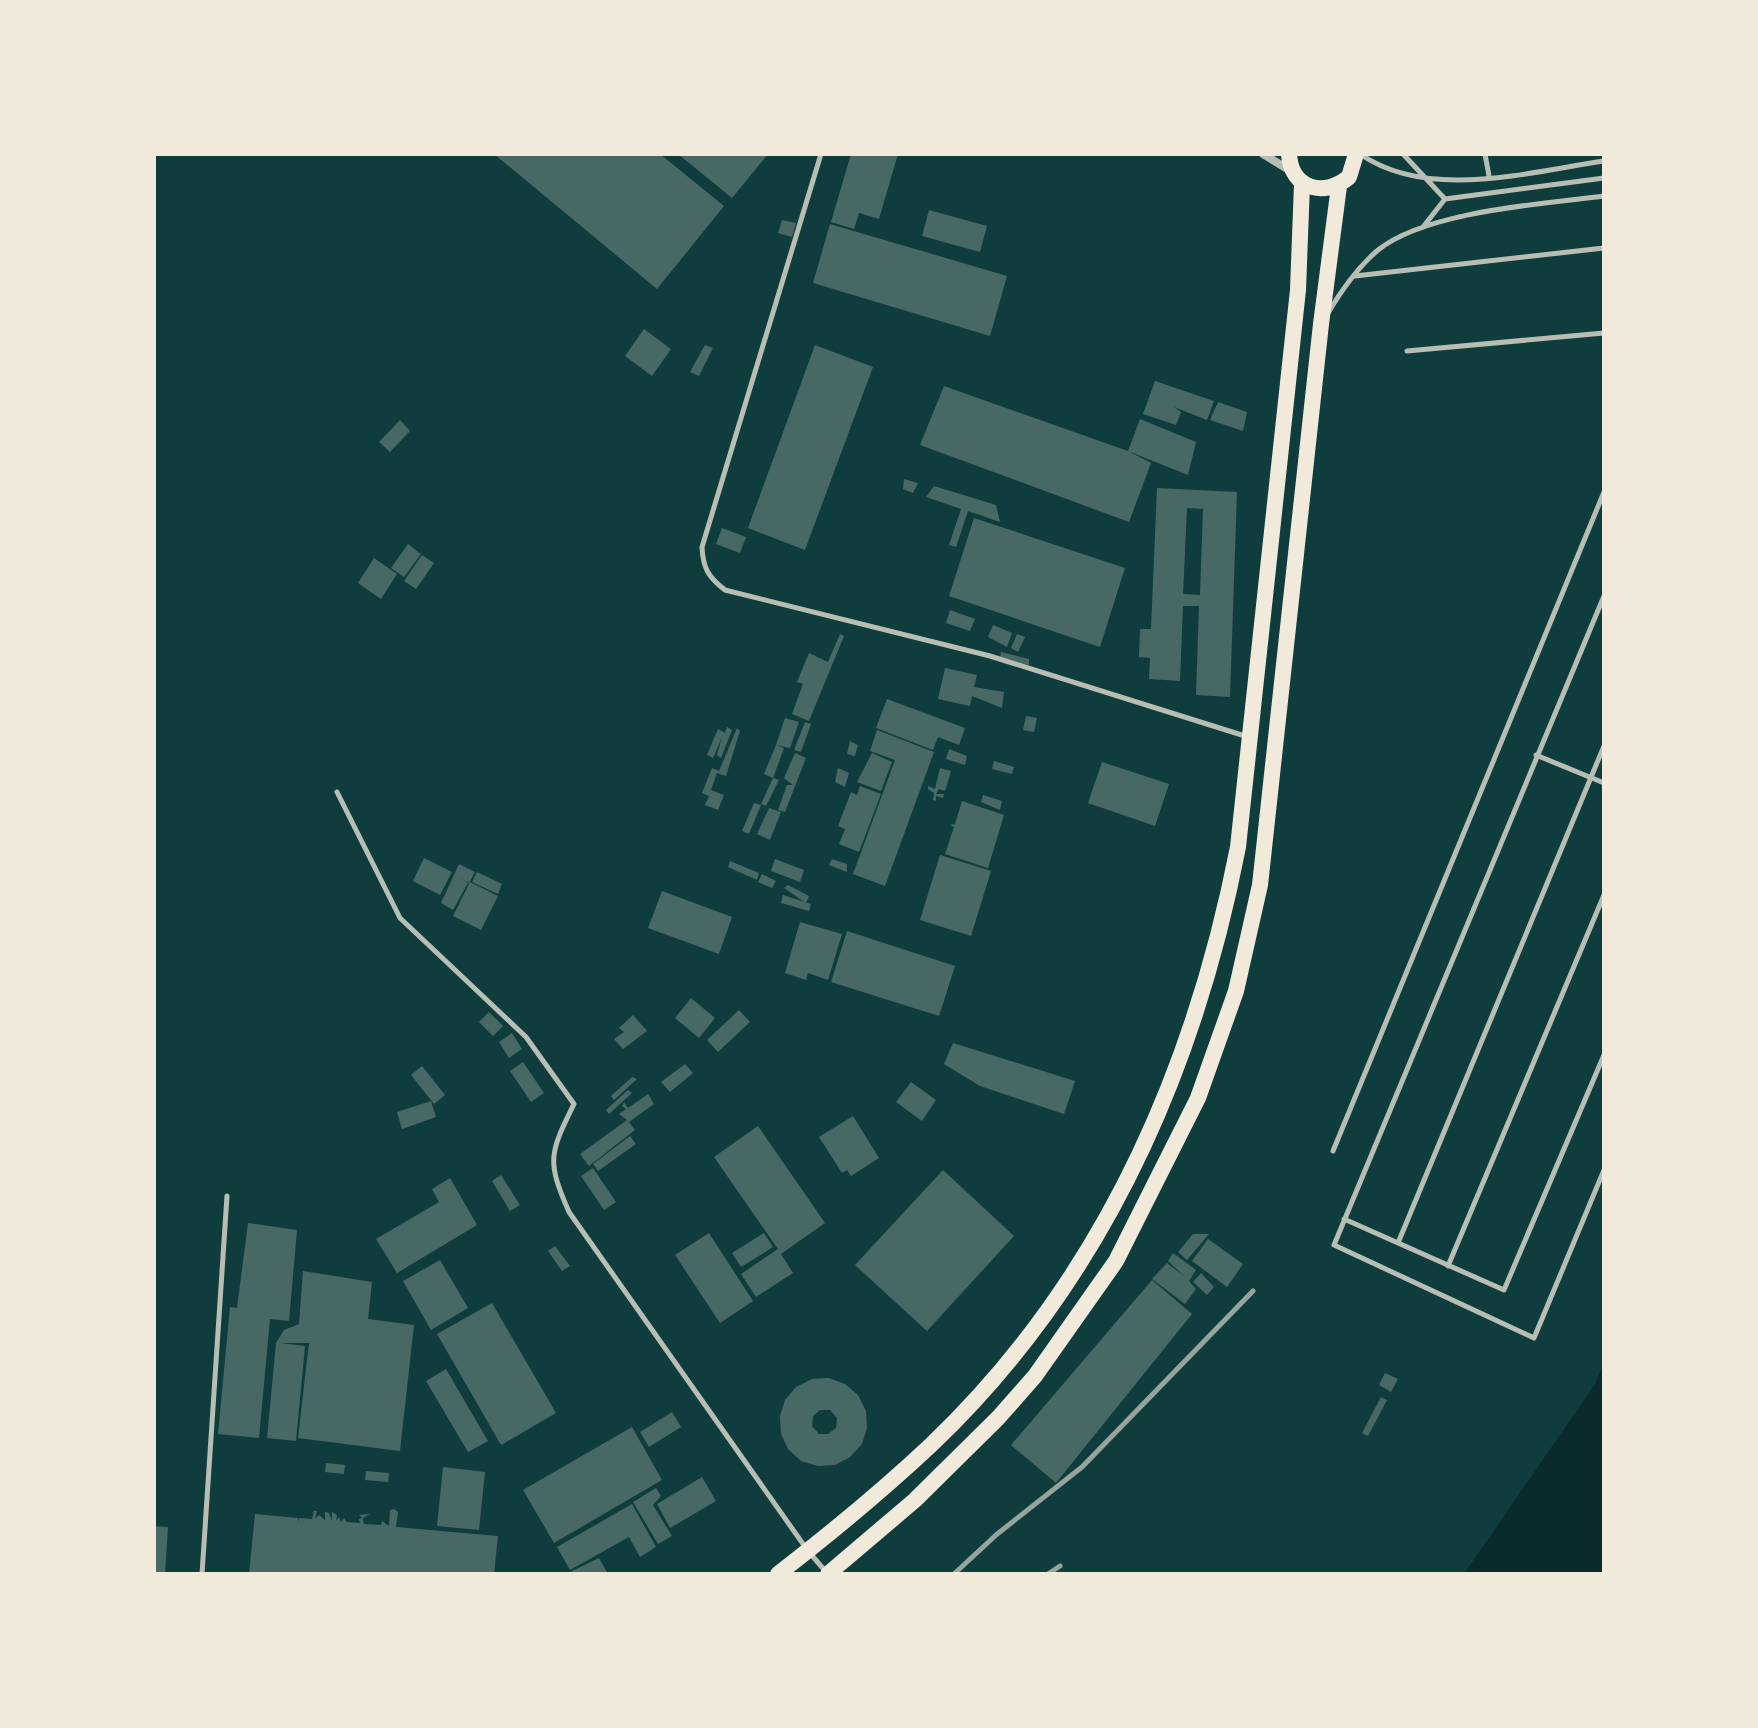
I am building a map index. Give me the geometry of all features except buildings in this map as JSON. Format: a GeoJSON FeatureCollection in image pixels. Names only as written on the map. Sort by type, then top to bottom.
{"type":"FeatureCollection","features":[{"type":"Feature","properties":{"kind":"highway"},"geometry":{"type":"LineString","coordinates":[[778,1574],[932,1444],[985,1388],[1041,1319],[1122,1189],[1181,1061],[1221,936],[1238,847],[1252,738],[1298,290],[1298,178],[1289,154]]}},
{"type":"Feature","properties":{"kind":"highway"},"geometry":{"type":"LineString","coordinates":[[1298,178],[1327,190],[1339,186],[1349,177],[1358,154]]}},
{"type":"Feature","properties":{"kind":"highway"},"geometry":{"type":"LineString","coordinates":[[828,1574],[915,1500],[998,1418],[1035,1376],[1116,1261],[1198,1098],[1236,991],[1260,885],[1339,186]]}},
{"type":"Feature","properties":{"kind":"street"},"geometry":{"type":"LineString","coordinates":[[1263,154],[1298,178]]}},
{"type":"Feature","properties":{"kind":"lane"},"geometry":{"type":"LineString","coordinates":[[821,154],[702,547],[703,565],[709,578],[725,590],[990,656],[1277,744]]}},
{"type":"Feature","properties":{"kind":"lane"},"geometry":{"type":"LineString","coordinates":[[1358,154],[1377,166],[1424,179],[1489,176],[1604,161]]}},
{"type":"Feature","properties":{"kind":"lane"},"geometry":{"type":"LineString","coordinates":[[1403,154],[1445,199]]}},
{"type":"Feature","properties":{"kind":"lane"},"geometry":{"type":"LineString","coordinates":[[1485,154],[1489,176]]}},
{"type":"Feature","properties":{"kind":"lane"},"geometry":{"type":"LineString","coordinates":[[1422,229],[1445,199],[1604,178]]}},
{"type":"Feature","properties":{"kind":"lane"},"geometry":{"type":"LineString","coordinates":[[1321,324],[1354,276],[1379,249],[1422,229],[1463,217],[1604,196]]}},
{"type":"Feature","properties":{"kind":"lane"},"geometry":{"type":"LineString","coordinates":[[1354,276],[1604,248]]}},
{"type":"Feature","properties":{"kind":"lane"},"geometry":{"type":"LineString","coordinates":[[1407,351],[1604,333]]}},
{"type":"Feature","properties":{"kind":"lane"},"geometry":{"type":"LineString","coordinates":[[1333,1151],[1604,492]]}},
{"type":"Feature","properties":{"kind":"lane"},"geometry":{"type":"LineString","coordinates":[[1604,596],[1334,1245],[1534,1338],[1604,1170]]}},
{"type":"Feature","properties":{"kind":"lane"},"geometry":{"type":"LineString","coordinates":[[1398,1243],[1604,746]]}},
{"type":"Feature","properties":{"kind":"lane"},"geometry":{"type":"LineString","coordinates":[[1536,755],[1604,783]]}},
{"type":"Feature","properties":{"kind":"lane"},"geometry":{"type":"LineString","coordinates":[[337,792],[400,918],[526,1037],[574,1104],[554,1146],[552,1176],[569,1212],[808,1551],[828,1574]]}},
{"type":"Feature","properties":{"kind":"lane"},"geometry":{"type":"LineString","coordinates":[[1448,1266],[1604,895]]}},
{"type":"Feature","properties":{"kind":"lane"},"geometry":{"type":"LineString","coordinates":[[1344,1219],[1504,1290],[1604,1055]]}},
{"type":"Feature","properties":{"kind":"lane"},"geometry":{"type":"LineString","coordinates":[[202,1574],[227,1196]]}},
{"type":"Feature","properties":{"kind":"water"},"geometry":{"type":"Polygon","coordinates":[[[1604,1363],[1604,1574],[1464,1574],[1595,1384],[1604,1363]]]}},
{"type":"Feature","properties":{"kind":"railway"},"geometry":{"type":"LineString","coordinates":[[954,1574],[996,1535],[1082,1467],[1253,1291]]}},
{"type":"Feature","properties":{"kind":"railway"},"geometry":{"type":"LineString","coordinates":[[1048,1574],[1060,1566]]}}]}
